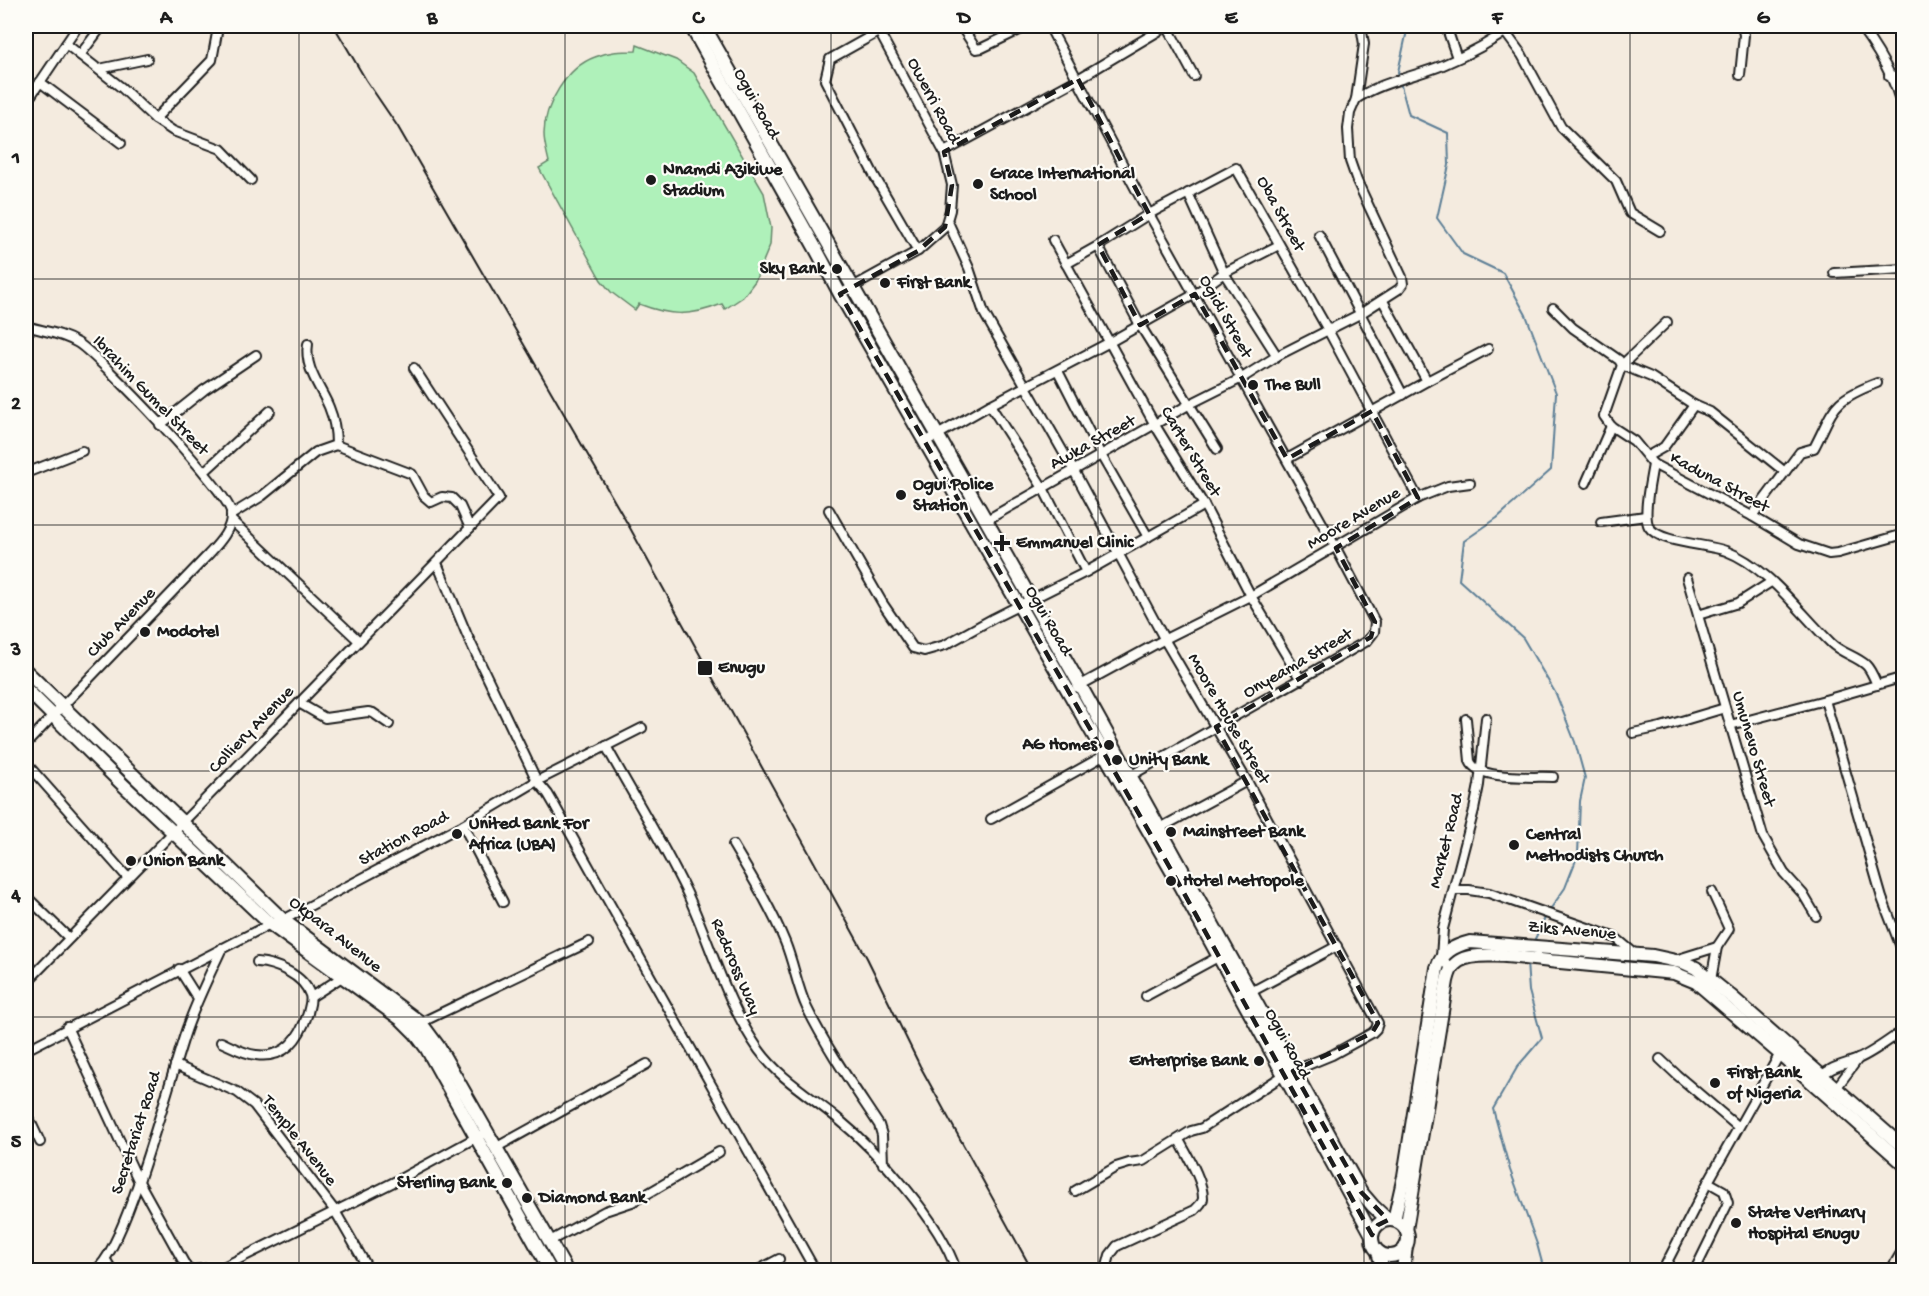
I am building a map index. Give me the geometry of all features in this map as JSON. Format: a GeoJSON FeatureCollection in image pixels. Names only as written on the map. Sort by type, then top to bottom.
{"type":"FeatureCollection","features":[{"type":"Feature","properties":{"kind":"main road","name":"Ogui Road"},"geometry":{"type":"LineString","coordinates":[[691,26],[925,442],[1024,603],[1080,685],[1251,992],[1289,1073],[1372,1235]]}},
{"type":"Feature","properties":{"kind":"main road","name":"Ogui Road"},"geometry":{"type":"LineString","coordinates":[[708,29],[986,521],[1068,692],[1174,875],[1218,957],[1361,1192],[1373,1206],[1391,1220]]}},
{"type":"Feature","properties":{"kind":"main road","name":"Okpara Avenue"},"geometry":{"type":"LineString","coordinates":[[26,671],[57,712]]}},
{"type":"Feature","properties":{"kind":"main road","name":"Okpara Avenue"},"geometry":{"type":"LineString","coordinates":[[26,689],[57,712],[177,828],[270,924],[342,977],[415,1025],[550,1270]]}},
{"type":"Feature","properties":{"kind":"main road","name":"Okpara Avenue"},"geometry":{"type":"LineString","coordinates":[[177,828],[283,920],[438,1046],[566,1270]]}},
{"type":"Feature","properties":{"kind":"main road","name":"Ziks Avenue"},"geometry":{"type":"LineString","coordinates":[[1442,957],[1452,948],[1470,942],[1506,943],[1635,954],[1675,960],[1696,968],[1832,1093],[1904,1148]]}},
{"type":"Feature","properties":{"kind":"main road","name":"Ziks Avenue"},"geometry":{"type":"LineString","coordinates":[[1451,969],[1456,963],[1468,957],[1489,956],[1674,973],[1696,982],[1783,1048]]}},
{"type":"Feature","properties":{"kind":"main road"},"geometry":{"type":"LineString","coordinates":[[1391,1220],[1404,1176],[1437,968],[1442,957]]}},
{"type":"Feature","properties":{"kind":"main road"},"geometry":{"type":"LineString","coordinates":[[1403,1270],[1407,1241],[1406,1230],[1445,992],[1451,969]]}},
{"type":"Feature","properties":{"kind":"main road","name":"Ziks Avenue"},"geometry":{"type":"LineString","coordinates":[[1832,1093],[1904,1164]]}},
{"type":"Feature","properties":{"kind":"main road"},"geometry":{"type":"LineString","coordinates":[[515,1209],[528,1203]]}},
{"type":"Feature","properties":{"kind":"main road"},"geometry":{"type":"LineString","coordinates":[[1383,1270],[1372,1235],[1378,1225],[1391,1220],[1399,1222],[1406,1230]]}},
{"type":"Feature","properties":{"kind":"main road"},"geometry":{"type":"LineString","coordinates":[[1378,1252],[1398,1254],[1406,1246]]}},
{"type":"Feature","properties":{"kind":"street"},"geometry":{"type":"LineString","coordinates":[[26,103],[78,26]]}},
{"type":"Feature","properties":{"kind":"street"},"geometry":{"type":"LineString","coordinates":[[80,55],[102,26]]}},
{"type":"Feature","properties":{"kind":"street"},"geometry":{"type":"LineString","coordinates":[[889,26],[877,28],[830,59],[825,80],[918,251]]}},
{"type":"Feature","properties":{"kind":"street"},"geometry":{"type":"LineString","coordinates":[[961,26],[976,49],[1028,26]]}},
{"type":"Feature","properties":{"kind":"street","name":"Ogidi Street"},"geometry":{"type":"LineString","coordinates":[[1049,26],[1149,214],[1376,622]]}},
{"type":"Feature","properties":{"kind":"street"},"geometry":{"type":"LineString","coordinates":[[944,152],[1078,79],[1167,26],[1194,76]]}},
{"type":"Feature","properties":{"kind":"street"},"geometry":{"type":"LineString","coordinates":[[1356,99],[1364,44],[1361,26]]}},
{"type":"Feature","properties":{"kind":"street"},"geometry":{"type":"LineString","coordinates":[[1446,26],[1457,58]]}},
{"type":"Feature","properties":{"kind":"street"},"geometry":{"type":"LineString","coordinates":[[1356,99],[1373,88],[1442,65],[1513,26]]}},
{"type":"Feature","properties":{"kind":"street"},"geometry":{"type":"LineString","coordinates":[[1740,75],[1744,35],[1742,26]]}},
{"type":"Feature","properties":{"kind":"street"},"geometry":{"type":"LineString","coordinates":[[1860,26],[1898,95],[1904,123]]}},
{"type":"Feature","properties":{"kind":"street","name":"Owerri Road"},"geometry":{"type":"LineString","coordinates":[[877,28],[944,152],[952,185],[948,222]]}},
{"type":"Feature","properties":{"kind":"street"},"geometry":{"type":"LineString","coordinates":[[1505,32],[1522,55],[1561,127],[1616,181],[1630,213],[1660,231]]}},
{"type":"Feature","properties":{"kind":"street"},"geometry":{"type":"LineString","coordinates":[[155,119],[212,60],[217,33]]}},
{"type":"Feature","properties":{"kind":"street"},"geometry":{"type":"LineString","coordinates":[[66,44],[99,69],[155,119],[173,131],[221,149],[251,180]]}},
{"type":"Feature","properties":{"kind":"street"},"geometry":{"type":"LineString","coordinates":[[99,69],[147,59]]}},
{"type":"Feature","properties":{"kind":"street"},"geometry":{"type":"LineString","coordinates":[[1889,76],[1904,75]]}},
{"type":"Feature","properties":{"kind":"street"},"geometry":{"type":"LineString","coordinates":[[40,82],[121,143]]}},
{"type":"Feature","properties":{"kind":"street","name":"Awka Street"},"geometry":{"type":"LineString","coordinates":[[986,521],[1190,404],[1383,301],[1403,284],[1402,277],[1356,181],[1350,162],[1348,129],[1350,112],[1356,99]]}},
{"type":"Feature","properties":{"kind":"street","name":"Oba Street"},"geometry":{"type":"LineString","coordinates":[[1066,264],[1149,214],[1233,168],[1237,169],[1372,411]]}},
{"type":"Feature","properties":{"kind":"street"},"geometry":{"type":"LineString","coordinates":[[1188,193],[1224,273],[1277,356]]}},
{"type":"Feature","properties":{"kind":"street"},"geometry":{"type":"LineString","coordinates":[[840,294],[918,251],[941,232],[948,222]]}},
{"type":"Feature","properties":{"kind":"street","name":"Moore House Street"},"geometry":{"type":"LineString","coordinates":[[948,222],[969,268],[984,313],[1044,422],[1074,471],[1165,639],[1247,781],[1378,1023],[1376,1029],[1371,1033],[1332,1055],[1289,1073]]}},
{"type":"Feature","properties":{"kind":"street"},"geometry":{"type":"LineString","coordinates":[[1319,235],[1403,395]]}},
{"type":"Feature","properties":{"kind":"street","name":"Carter Street"},"geometry":{"type":"LineString","coordinates":[[1053,240],[1155,425],[1204,505],[1251,596],[1301,680]]}},
{"type":"Feature","properties":{"kind":"street"},"geometry":{"type":"LineString","coordinates":[[925,442],[1110,342],[1195,294],[1224,273],[1279,245]]}},
{"type":"Feature","properties":{"kind":"street"},"geometry":{"type":"LineString","coordinates":[[1098,246],[1140,325],[1217,449]]}},
{"type":"Feature","properties":{"kind":"street"},"geometry":{"type":"LineString","coordinates":[[1834,273],[1904,269]]}},
{"type":"Feature","properties":{"kind":"street"},"geometry":{"type":"LineString","coordinates":[[1383,301],[1427,381]]}},
{"type":"Feature","properties":{"kind":"street"},"geometry":{"type":"LineString","coordinates":[[1553,308],[1573,328],[1619,360],[1622,365],[1651,377],[1694,405],[1710,412],[1785,472]]}},
{"type":"Feature","properties":{"kind":"street"},"geometry":{"type":"LineString","coordinates":[[1586,483],[1611,426],[1604,416],[1622,365],[1667,322]]}},
{"type":"Feature","properties":{"kind":"street","name":"Ibrahim Gumel Street"},"geometry":{"type":"LineString","coordinates":[[26,326],[57,334],[78,344],[90,353],[204,472],[228,504],[231,518],[359,641]]}},
{"type":"Feature","properties":{"kind":"street"},"geometry":{"type":"LineString","coordinates":[[308,344],[306,354],[309,365],[330,408],[335,427],[336,445]]}},
{"type":"Feature","properties":{"kind":"street"},"geometry":{"type":"LineString","coordinates":[[1287,459],[1427,381],[1488,350]]}},
{"type":"Feature","properties":{"kind":"street"},"geometry":{"type":"LineString","coordinates":[[160,424],[204,390],[256,355]]}},
{"type":"Feature","properties":{"kind":"street","name":"Colliery Avenue"},"geometry":{"type":"LineString","coordinates":[[26,983],[499,498],[414,368]]}},
{"type":"Feature","properties":{"kind":"street"},"geometry":{"type":"LineString","coordinates":[[1058,370],[1101,455],[1148,537]]}},
{"type":"Feature","properties":{"kind":"street"},"geometry":{"type":"LineString","coordinates":[[1752,516],[1800,452],[1814,448],[1830,412],[1843,398],[1877,383]]}},
{"type":"Feature","properties":{"kind":"street"},"geometry":{"type":"LineString","coordinates":[[990,405],[1043,488],[1086,572]]}},
{"type":"Feature","properties":{"kind":"street"},"geometry":{"type":"LineString","coordinates":[[1648,456],[1664,447],[1694,405]]}},
{"type":"Feature","properties":{"kind":"street"},"geometry":{"type":"LineString","coordinates":[[204,472],[270,411]]}},
{"type":"Feature","properties":{"kind":"street","name":"Moore Avenue"},"geometry":{"type":"LineString","coordinates":[[1068,692],[1165,639],[1251,596],[1418,498],[1372,411]]}},
{"type":"Feature","properties":{"kind":"street","name":"Kaduna Street"},"geometry":{"type":"LineString","coordinates":[[1611,426],[1634,441],[1653,464],[1752,516],[1799,544],[1829,554],[1851,550],[1904,534]]}},
{"type":"Feature","properties":{"kind":"street"},"geometry":{"type":"LineString","coordinates":[[231,518],[316,452],[336,445],[412,474],[424,496],[431,502],[442,497],[452,498],[460,506],[470,528]]}},
{"type":"Feature","properties":{"kind":"street"},"geometry":{"type":"LineString","coordinates":[[26,473],[82,451]]}},
{"type":"Feature","properties":{"kind":"street"},"geometry":{"type":"LineString","coordinates":[[1653,464],[1646,516],[1650,529],[1673,539],[1713,546],[1743,558],[1765,573],[1831,644],[1864,663],[1877,685]]}},
{"type":"Feature","properties":{"kind":"street"},"geometry":{"type":"LineString","coordinates":[[1418,498],[1448,486],[1470,483]]}},
{"type":"Feature","properties":{"kind":"street"},"geometry":{"type":"LineString","coordinates":[[829,510],[883,604],[913,648],[931,650],[945,645],[1086,572],[1204,505]]}},
{"type":"Feature","properties":{"kind":"street"},"geometry":{"type":"LineString","coordinates":[[1601,522],[1646,516]]}},
{"type":"Feature","properties":{"kind":"street","name":"Club Avenue"},"geometry":{"type":"LineString","coordinates":[[26,744],[219,543],[231,518]]}},
{"type":"Feature","properties":{"kind":"street"},"geometry":{"type":"LineString","coordinates":[[437,563],[537,781],[552,800],[815,1270]]}},
{"type":"Feature","properties":{"kind":"street","name":"Umunevo Street"},"geometry":{"type":"LineString","coordinates":[[1687,578],[1763,836],[1784,873],[1803,894],[1816,916]]}},
{"type":"Feature","properties":{"kind":"street"},"geometry":{"type":"LineString","coordinates":[[1698,615],[1738,603],[1771,582]]}},
{"type":"Feature","properties":{"kind":"street","name":"Onyeama Street"},"geometry":{"type":"LineString","coordinates":[[1131,776],[1367,641],[1374,632],[1376,622]]}},
{"type":"Feature","properties":{"kind":"street"},"geometry":{"type":"LineString","coordinates":[[1730,725],[1904,677]]}},
{"type":"Feature","properties":{"kind":"street"},"geometry":{"type":"LineString","coordinates":[[1825,700],[1882,898],[1904,955]]}},
{"type":"Feature","properties":{"kind":"street"},"geometry":{"type":"LineString","coordinates":[[299,704],[325,718],[368,712],[388,724]]}},
{"type":"Feature","properties":{"kind":"street"},"geometry":{"type":"LineString","coordinates":[[1634,733],[1725,708]]}},
{"type":"Feature","properties":{"kind":"street","name":"Market Road"},"geometry":{"type":"LineString","coordinates":[[1442,957],[1443,929],[1474,810],[1481,772],[1486,718]]}},
{"type":"Feature","properties":{"kind":"street"},"geometry":{"type":"LineString","coordinates":[[1466,719],[1470,760],[1472,765],[1481,772],[1553,777]]}},
{"type":"Feature","properties":{"kind":"street","name":"Station Road"},"geometry":{"type":"LineString","coordinates":[[283,920],[463,825],[537,781],[642,728]]}},
{"type":"Feature","properties":{"kind":"street","name":"Redcross Way"},"geometry":{"type":"LineString","coordinates":[[606,746],[671,861],[743,1025],[757,1047],[769,1064],[865,1143],[906,1190],[933,1228],[956,1270]]}},
{"type":"Feature","properties":{"kind":"street"},"geometry":{"type":"LineString","coordinates":[[991,819],[1105,755]]}},
{"type":"Feature","properties":{"kind":"street"},"geometry":{"type":"LineString","coordinates":[[26,763],[128,878]]}},
{"type":"Feature","properties":{"kind":"street"},"geometry":{"type":"LineString","coordinates":[[1160,828],[1247,781]]}},
{"type":"Feature","properties":{"kind":"street"},"geometry":{"type":"LineString","coordinates":[[463,825],[503,902]]}},
{"type":"Feature","properties":{"kind":"street"},"geometry":{"type":"LineString","coordinates":[[733,845],[765,899],[791,960],[798,988],[807,1009],[833,1056],[879,1125],[882,1136],[883,1164]]}},
{"type":"Feature","properties":{"kind":"street"},"geometry":{"type":"LineString","coordinates":[[1454,890],[1489,893],[1612,936],[1635,954]]}},
{"type":"Feature","properties":{"kind":"street"},"geometry":{"type":"LineString","coordinates":[[1711,980],[1717,947],[1728,933],[1729,925],[1712,892]]}},
{"type":"Feature","properties":{"kind":"street"},"geometry":{"type":"LineString","coordinates":[[26,896],[69,938]]}},
{"type":"Feature","properties":{"kind":"street"},"geometry":{"type":"LineString","coordinates":[[26,1050],[179,969],[270,924],[283,920]]}},
{"type":"Feature","properties":{"kind":"street"},"geometry":{"type":"LineString","coordinates":[[415,1025],[590,942]]}},
{"type":"Feature","properties":{"kind":"street"},"geometry":{"type":"LineString","coordinates":[[1251,992],[1337,946]]}},
{"type":"Feature","properties":{"kind":"street"},"geometry":{"type":"LineString","coordinates":[[1675,960],[1717,947]]}},
{"type":"Feature","properties":{"kind":"street","name":"Secretariat Road"},"geometry":{"type":"LineString","coordinates":[[95,1270],[106,1260],[119,1234],[198,999],[222,948]]}},
{"type":"Feature","properties":{"kind":"street"},"geometry":{"type":"LineString","coordinates":[[1146,996],[1218,957]]}},
{"type":"Feature","properties":{"kind":"street"},"geometry":{"type":"LineString","coordinates":[[1442,957],[1451,969]]}},
{"type":"Feature","properties":{"kind":"street"},"geometry":{"type":"LineString","coordinates":[[257,962],[287,971],[303,984],[311,997]]}},
{"type":"Feature","properties":{"kind":"street"},"geometry":{"type":"LineString","coordinates":[[179,969],[198,999]]}},
{"type":"Feature","properties":{"kind":"street"},"geometry":{"type":"LineString","coordinates":[[221,1042],[254,1055],[266,1056],[286,1050],[301,1031],[311,997],[342,977]]}},
{"type":"Feature","properties":{"kind":"street"},"geometry":{"type":"LineString","coordinates":[[67,1027],[138,1180],[188,1270]]}},
{"type":"Feature","properties":{"kind":"street"},"geometry":{"type":"LineString","coordinates":[[1817,1080],[1834,1067],[1858,1059],[1904,1030]]}},
{"type":"Feature","properties":{"kind":"street"},"geometry":{"type":"LineString","coordinates":[[1663,1270],[1708,1182],[1783,1048]]}},
{"type":"Feature","properties":{"kind":"street"},"geometry":{"type":"LineString","coordinates":[[1660,1059],[1738,1127]]}},
{"type":"Feature","properties":{"kind":"street"},"geometry":{"type":"LineString","coordinates":[[1832,1093],[1858,1059]]}},
{"type":"Feature","properties":{"kind":"street"},"geometry":{"type":"LineString","coordinates":[[497,1147],[647,1064]]}},
{"type":"Feature","properties":{"kind":"street","name":"Temple Avenue"},"geometry":{"type":"LineString","coordinates":[[175,1065],[237,1092],[254,1105],[334,1211],[369,1270]]}},
{"type":"Feature","properties":{"kind":"street"},"geometry":{"type":"LineString","coordinates":[[1075,1191],[1116,1167],[1143,1161],[1196,1128],[1202,1128],[1289,1073]]}},
{"type":"Feature","properties":{"kind":"street"},"geometry":{"type":"LineString","coordinates":[[26,1112],[40,1142]]}},
{"type":"Feature","properties":{"kind":"street"},"geometry":{"type":"LineString","coordinates":[[193,1270],[222,1269],[400,1179],[488,1131]]}},
{"type":"Feature","properties":{"kind":"street"},"geometry":{"type":"LineString","coordinates":[[1106,1270],[1110,1255],[1117,1246],[1195,1210],[1201,1203],[1203,1198],[1197,1175],[1179,1140]]}},
{"type":"Feature","properties":{"kind":"street"},"geometry":{"type":"LineString","coordinates":[[550,1241],[605,1211],[632,1202],[719,1152]]}},
{"type":"Feature","properties":{"kind":"street"},"geometry":{"type":"LineString","coordinates":[[1695,1270],[1728,1203],[1724,1191],[1708,1182]]}},
{"type":"Feature","properties":{"kind":"street"},"geometry":{"type":"LineString","coordinates":[[758,1270],[779,1259]]}},
{"type":"Feature","properties":{"kind":"street"},"geometry":{"type":"LineString","coordinates":[[106,1260],[112,1270]]}},
{"type":"Feature","properties":{"kind":"highlighted area"},"geometry":{"type":"Polygon","coordinates":[[[1078,79],[1149,214],[1098,245],[1140,325],[1195,294],[1287,459],[1372,411],[1418,498],[1336,548],[1375,622],[1371,637],[1216,727],[1378,1023],[1372,1033],[1293,1071],[1361,1192],[1388,1220],[1378,1225],[1372,1235],[1174,875],[840,294],[918,251],[945,227],[952,185],[944,152],[1078,79]]]}},
{"type":"Feature","properties":{"kind":"green space","name":"Nnamdi Azikiwe Stadium"},"geometry":{"type":"Polygon","coordinates":[[[637,45],[676,60],[694,73],[764,193],[771,228],[770,245],[755,281],[743,297],[725,309],[722,304],[690,313],[670,313],[639,304],[635,310],[611,292],[601,280],[539,168],[549,162],[545,144],[545,123],[559,88],[575,69],[585,62],[610,52],[636,51],[637,45]]]}},
{"type":"Feature","properties":{"kind":"waterway"},"geometry":{"type":"LineString","coordinates":[[1399,76],[1408,26]]}},
{"type":"Feature","properties":{"kind":"waterway"},"geometry":{"type":"LineString","coordinates":[[1400,82],[1409,115],[1448,133],[1449,165],[1437,218],[1463,254],[1503,273],[1526,315],[1556,393],[1551,470],[1497,518],[1464,541],[1459,580],[1523,638],[1556,694],[1575,742],[1585,778],[1580,801],[1578,855],[1565,888],[1549,911]]}},
{"type":"Feature","properties":{"kind":"waterway"},"geometry":{"type":"LineString","coordinates":[[1533,943],[1546,916]]}},
{"type":"Feature","properties":{"kind":"waterway"},"geometry":{"type":"LineString","coordinates":[[1527,962],[1529,991],[1542,1038],[1518,1066],[1493,1109],[1510,1170],[1544,1270]]}},
{"type":"Feature","properties":{"kind":"railway"},"geometry":{"type":"LineString","coordinates":[[334,26],[366,80],[398,127],[630,528],[867,958],[920,1066],[1032,1270]]}},
{"type":"Feature","properties":{"kind":"railway"},"geometry":{"type":"LineString","coordinates":[[1885,1270],[1904,1238]]}},
{"type":"Feature","properties":{"kind":"place","name":"Nnamdi Azikiwe Stadium"},"geometry":{"type":"Point","coordinates":[651,180]}},
{"type":"Feature","properties":{"kind":"place","name":"Grace International School"},"geometry":{"type":"Point","coordinates":[978,184]}},
{"type":"Feature","properties":{"kind":"place","name":"Sky Bank"},"geometry":{"type":"Point","coordinates":[837,269]}},
{"type":"Feature","properties":{"kind":"place","name":"First Bank"},"geometry":{"type":"Point","coordinates":[885,283]}},
{"type":"Feature","properties":{"kind":"place","name":"The Bull"},"geometry":{"type":"Point","coordinates":[1253,385]}},
{"type":"Feature","properties":{"kind":"place","name":"Ogui Police Station"},"geometry":{"type":"Point","coordinates":[901,495]}},
{"type":"Feature","properties":{"kind":"place","name":"Emmanuel Clinic"},"geometry":{"type":"Point","coordinates":[1002,543]}},
{"type":"Feature","properties":{"kind":"place","name":"Modotel"},"geometry":{"type":"Point","coordinates":[145,632]}},
{"type":"Feature","properties":{"kind":"place","name":"Enugu"},"geometry":{"type":"Point","coordinates":[705,668]}},
{"type":"Feature","properties":{"kind":"place","name":"AG Homes"},"geometry":{"type":"Point","coordinates":[1109,745]}},
{"type":"Feature","properties":{"kind":"place","name":"Unity Bank"},"geometry":{"type":"Point","coordinates":[1117,760]}},
{"type":"Feature","properties":{"kind":"place","name":"Mainstreet Bank"},"geometry":{"type":"Point","coordinates":[1171,832]}},
{"type":"Feature","properties":{"kind":"place","name":"United Bank For Africa (UBA)"},"geometry":{"type":"Point","coordinates":[457,834]}},
{"type":"Feature","properties":{"kind":"place","name":"Central Methodists Church"},"geometry":{"type":"Point","coordinates":[1514,845]}},
{"type":"Feature","properties":{"kind":"place","name":"Union Bank"},"geometry":{"type":"Point","coordinates":[131,861]}},
{"type":"Feature","properties":{"kind":"place","name":"Hotel Metropole"},"geometry":{"type":"Point","coordinates":[1171,881]}},
{"type":"Feature","properties":{"kind":"place","name":"Enterprise Bank"},"geometry":{"type":"Point","coordinates":[1259,1061]}},
{"type":"Feature","properties":{"kind":"place","name":"First Bank of Nigeria"},"geometry":{"type":"Point","coordinates":[1715,1083]}},
{"type":"Feature","properties":{"kind":"place","name":"Sterling Bank"},"geometry":{"type":"Point","coordinates":[507,1183]}},
{"type":"Feature","properties":{"kind":"place","name":"Diamond Bank"},"geometry":{"type":"Point","coordinates":[527,1198]}},
{"type":"Feature","properties":{"kind":"place","name":"State Vertinary Hospital Enugu"},"geometry":{"type":"Point","coordinates":[1736,1223]}}]}
